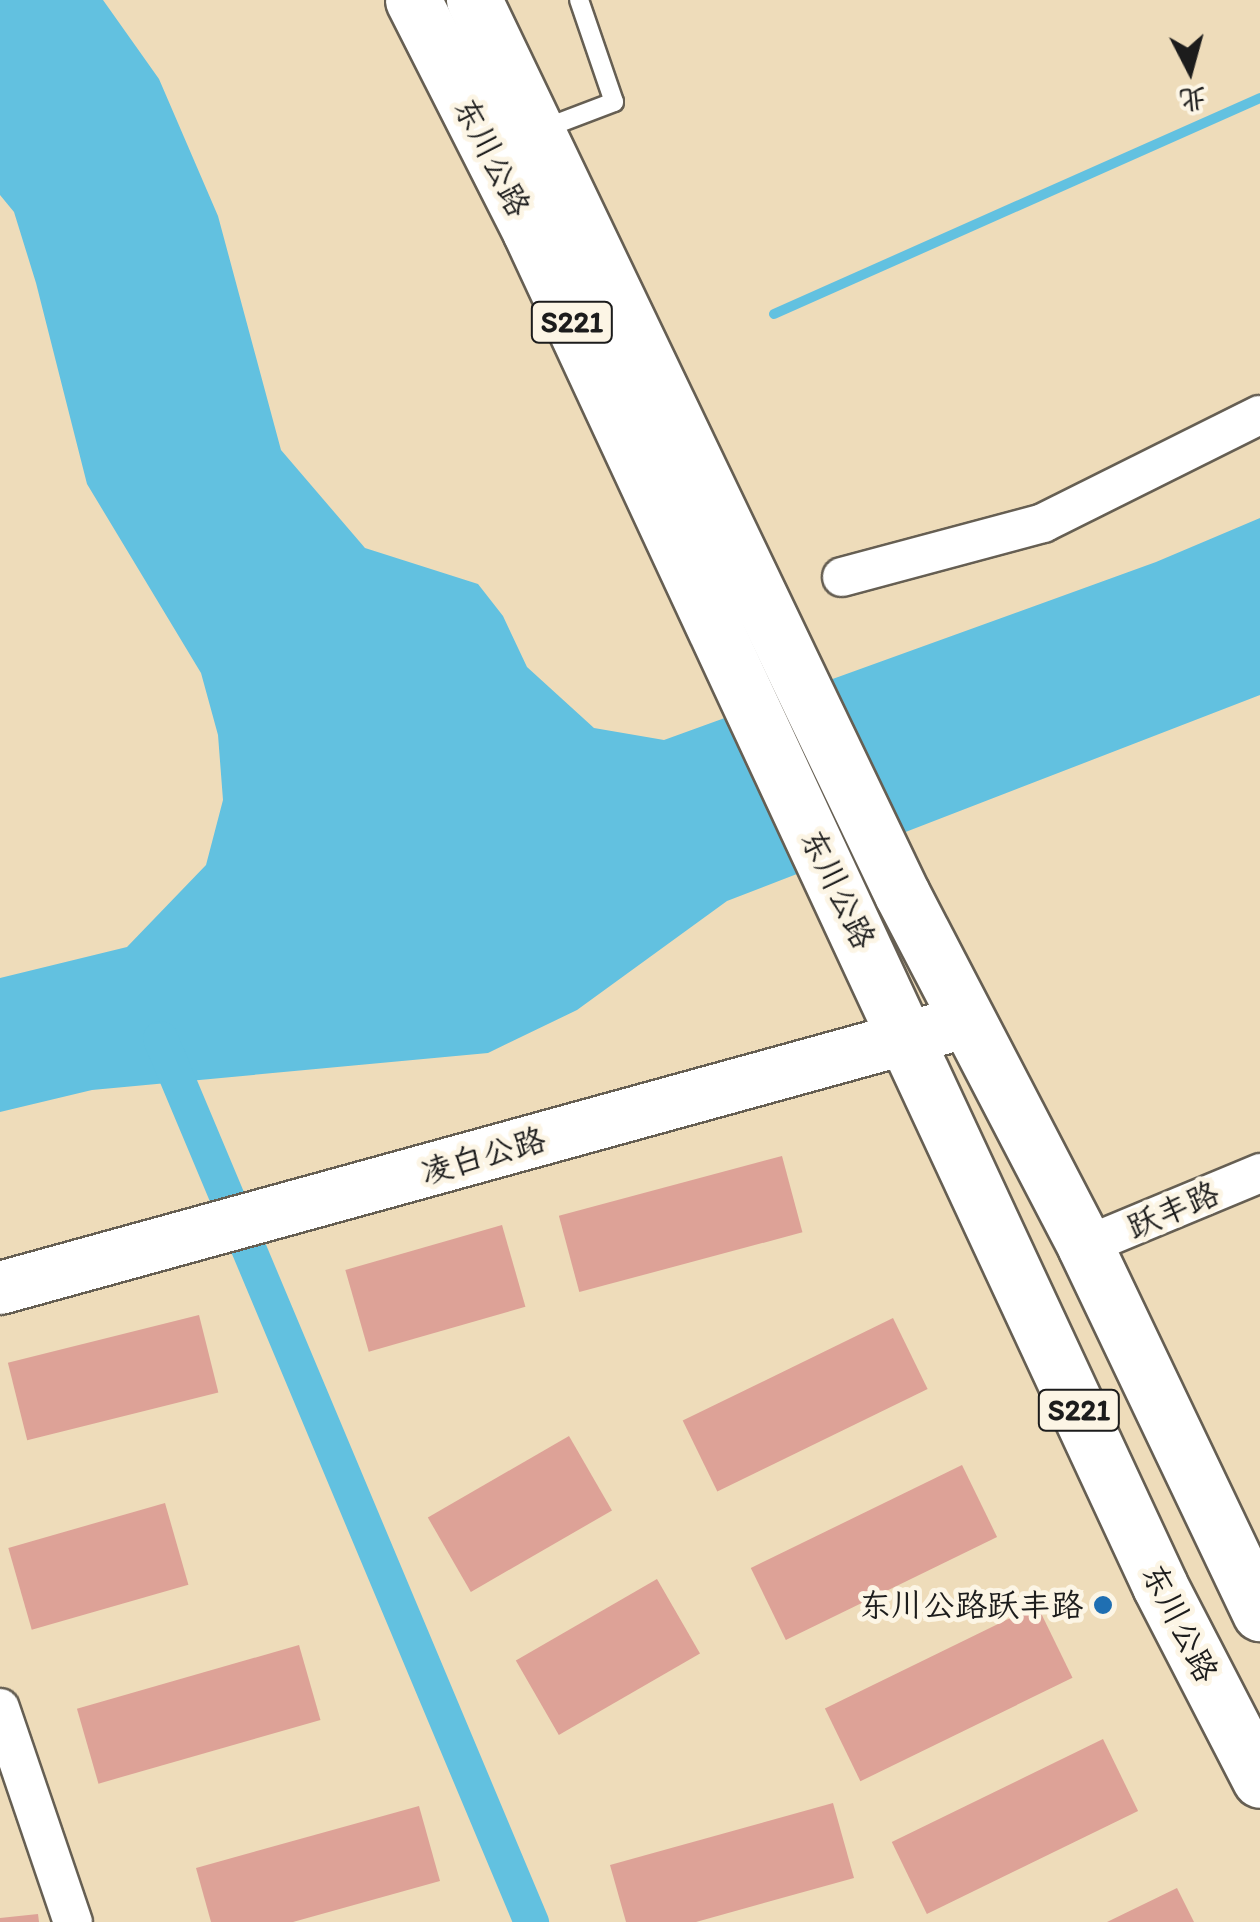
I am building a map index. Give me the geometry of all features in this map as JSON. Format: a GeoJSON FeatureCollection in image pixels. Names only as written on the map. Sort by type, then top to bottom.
{"type":"FeatureCollection","features":[{"type":"Feature","properties":{"kind":"main road","name":"东川公路"},"geometry":{"type":"LineString","coordinates":[[413,0],[530,231],[721,648],[908,1035],[1160,1586],[1260,1780]]}},
{"type":"Feature","properties":{"kind":"main road","name":"东川公路"},"geometry":{"type":"LineString","coordinates":[[474,0],[775,618],[902,894],[965,1022],[1085,1246],[1260,1613]]}},
{"type":"Feature","properties":{"kind":"street"},"geometry":{"type":"LineString","coordinates":[[842,577],[1043,523],[1260,415]]}},
{"type":"Feature","properties":{"kind":"street","name":"凌白公路"},"geometry":{"type":"LineString","coordinates":[[0,1288],[965,1022]]}},
{"type":"Feature","properties":{"kind":"street","name":"跃丰路"},"geometry":{"type":"LineString","coordinates":[[1085,1246],[1260,1174]]}},
{"type":"Feature","properties":{"kind":"street"},"geometry":{"type":"LineString","coordinates":[[0,1708],[73,1922]]}},
{"type":"Feature","properties":{"kind":"lane"},"geometry":{"type":"LineString","coordinates":[[538,130],[614,102],[579,0]]}},
{"type":"Feature","properties":{"kind":"water"},"geometry":{"type":"Polygon","coordinates":[[[0,0],[103,0],[159,79],[218,216],[281,450],[365,548],[478,584],[503,616],[527,667],[594,728],[664,740],[1156,562],[1260,518],[1260,695],[727,901],[577,1010],[488,1053],[92,1090],[0,1112],[0,978],[127,947],[206,865],[223,800],[218,735],[201,673],[87,484],[36,283],[14,212],[0,195],[0,0]]]}},
{"type":"Feature","properties":{"kind":"building"},"geometry":{"type":"Polygon","coordinates":[[[782,1156],[802,1232],[579,1292],[559,1216],[782,1156]]]}},
{"type":"Feature","properties":{"kind":"building"},"geometry":{"type":"Polygon","coordinates":[[[502,1225],[525,1307],[369,1352],[345,1270],[502,1225]]]}},
{"type":"Feature","properties":{"kind":"building"},"geometry":{"type":"Polygon","coordinates":[[[199,1315],[218,1393],[27,1440],[8,1363],[199,1315]]]}},
{"type":"Feature","properties":{"kind":"building"},"geometry":{"type":"Polygon","coordinates":[[[893,1318],[928,1389],[717,1492],[683,1421],[893,1318]]]}},
{"type":"Feature","properties":{"kind":"building"},"geometry":{"type":"Polygon","coordinates":[[[569,1436],[612,1510],[471,1592],[428,1518],[569,1436]]]}},
{"type":"Feature","properties":{"kind":"building"},"geometry":{"type":"Polygon","coordinates":[[[962,1465],[997,1537],[786,1640],[751,1568],[962,1465]]]}},
{"type":"Feature","properties":{"kind":"building"},"geometry":{"type":"Polygon","coordinates":[[[165,1503],[188,1585],[32,1630],[8,1548],[165,1503]]]}},
{"type":"Feature","properties":{"kind":"building"},"geometry":{"type":"Polygon","coordinates":[[[657,1579],[700,1653],[559,1735],[516,1660],[657,1579]]]}},
{"type":"Feature","properties":{"kind":"building"},"geometry":{"type":"Polygon","coordinates":[[[1037,1605],[1073,1678],[860,1781],[825,1708],[1037,1605]]]}},
{"type":"Feature","properties":{"kind":"building"},"geometry":{"type":"Polygon","coordinates":[[[299,1645],[320,1720],[98,1784],[77,1709],[299,1645]]]}},
{"type":"Feature","properties":{"kind":"building"},"geometry":{"type":"Polygon","coordinates":[[[1103,1739],[1138,1811],[927,1914],[892,1842],[1103,1739]]]}},
{"type":"Feature","properties":{"kind":"building"},"geometry":{"type":"Polygon","coordinates":[[[833,1803],[854,1878],[696,1922],[626,1922],[610,1865],[833,1803]]]}},
{"type":"Feature","properties":{"kind":"building"},"geometry":{"type":"Polygon","coordinates":[[[419,1806],[440,1881],[293,1922],[211,1922],[196,1868],[419,1806]]]}},
{"type":"Feature","properties":{"kind":"building"},"geometry":{"type":"Polygon","coordinates":[[[1177,1888],[1194,1922],[1107,1922],[1177,1888]]]}},
{"type":"Feature","properties":{"kind":"building"},"geometry":{"type":"Polygon","coordinates":[[[38,1914],[39,1922],[0,1922],[0,1918],[38,1914]]]}},
{"type":"Feature","properties":{"kind":"waterway"},"geometry":{"type":"LineString","coordinates":[[774,314],[1260,98]]}},
{"type":"Feature","properties":{"kind":"waterway"},"geometry":{"type":"LineString","coordinates":[[160,1038],[531,1922]]}},
{"type":"Feature","properties":{"kind":"place","name":"东川公路跃丰路"},"geometry":{"type":"Point","coordinates":[1103,1605]}}]}
